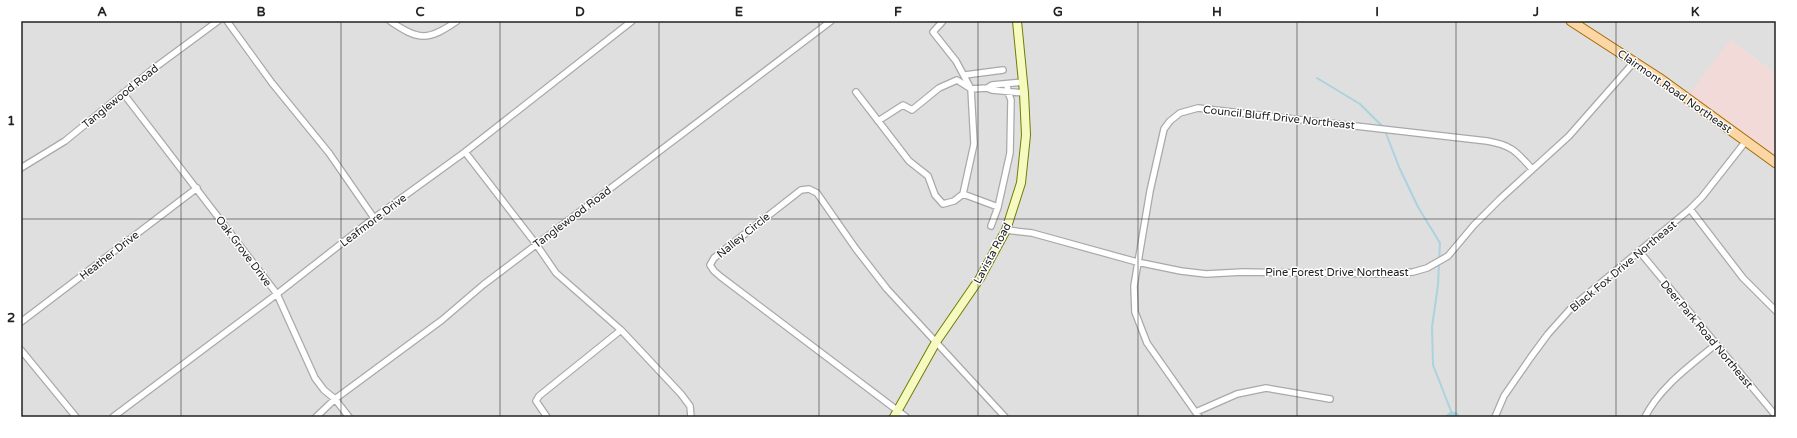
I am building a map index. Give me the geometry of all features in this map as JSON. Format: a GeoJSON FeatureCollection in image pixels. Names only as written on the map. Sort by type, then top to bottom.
{"type":"FeatureCollection","features":[{"type":"Feature","properties":{"kind":"main road","name":"Clairmont Road Northeast"},"geometry":{"type":"LineString","coordinates":[[1571,21],[1635,61],[1776,163]]}},
{"type":"Feature","properties":{"kind":"main road","name":"Lavista Road"},"geometry":{"type":"LineString","coordinates":[[896,413],[936,342],[980,278],[1006,230],[1021,183],[1026,135],[1024,93],[1016,22]]}},
{"type":"Feature","properties":{"kind":"street","name":"Tanglewood Road"},"geometry":{"type":"LineString","coordinates":[[21,168],[65,141],[123,93],[218,21]]}},
{"type":"Feature","properties":{"kind":"street"},"geometry":{"type":"LineString","coordinates":[[227,21],[272,83],[329,153],[374,218]]}},
{"type":"Feature","properties":{"kind":"street"},"geometry":{"type":"LineString","coordinates":[[390,21],[413,36],[419,36],[436,35],[457,21]]}},
{"type":"Feature","properties":{"kind":"street","name":"Leafmore Drive"},"geometry":{"type":"LineString","coordinates":[[112,417],[277,294],[374,218],[465,152],[632,21]]}},
{"type":"Feature","properties":{"kind":"street","name":"Tanglewood Road"},"geometry":{"type":"LineString","coordinates":[[316,417],[335,399],[442,320],[483,285],[536,244],[831,21]]}},
{"type":"Feature","properties":{"kind":"street"},"geometry":{"type":"LineString","coordinates":[[856,92],[909,161],[928,176],[935,195],[943,204],[954,201],[963,194],[974,144],[971,89],[965,75],[956,61],[933,32],[943,21]]}},
{"type":"Feature","properties":{"kind":"street","name":"Pine Forest Drive Northeast"},"geometry":{"type":"LineString","coordinates":[[1006,230],[1032,233],[1137,262],[1181,271],[1206,274],[1243,272],[1385,274],[1413,272],[1427,268],[1448,256],[1479,220],[1569,136],[1635,61]]}},
{"type":"Feature","properties":{"kind":"street"},"geometry":{"type":"LineString","coordinates":[[965,75],[1002,70]]}},
{"type":"Feature","properties":{"kind":"street"},"geometry":{"type":"LineString","coordinates":[[878,121],[903,105],[912,110],[939,88],[957,80],[971,89],[987,88],[992,90],[1024,93]]}},
{"type":"Feature","properties":{"kind":"street"},"geometry":{"type":"LineString","coordinates":[[987,88],[992,85],[1023,82]]}},
{"type":"Feature","properties":{"kind":"street"},"geometry":{"type":"LineString","coordinates":[[991,226],[998,207],[1010,153],[1011,100],[1007,84]]}},
{"type":"Feature","properties":{"kind":"street","name":"Oak Grove Drive"},"geometry":{"type":"LineString","coordinates":[[123,93],[277,294],[315,378],[324,390],[335,399],[349,417]]}},
{"type":"Feature","properties":{"kind":"street","name":"Council Bluff Drive Northeast"},"geometry":{"type":"LineString","coordinates":[[1197,415],[1147,342],[1135,312],[1134,286],[1137,262],[1164,129],[1180,112],[1198,108],[1504,144],[1517,152],[1532,169]]}},
{"type":"Feature","properties":{"kind":"street","name":"Black Fox Drive Northeast"},"geometry":{"type":"LineString","coordinates":[[1495,417],[1504,396],[1548,334],[1573,306],[1690,209],[1702,197],[1746,141]]}},
{"type":"Feature","properties":{"kind":"street"},"geometry":{"type":"LineString","coordinates":[[465,152],[536,244],[556,273],[621,330],[681,394],[690,406],[691,417]]}},
{"type":"Feature","properties":{"kind":"street","name":"Heather Drive"},"geometry":{"type":"LineString","coordinates":[[21,322],[197,188]]}},
{"type":"Feature","properties":{"kind":"street","name":"Nalley Circle"},"geometry":{"type":"LineString","coordinates":[[896,413],[726,281],[714,271],[710,265],[714,258],[787,199],[801,190],[809,189],[816,193],[887,289],[936,342]]}},
{"type":"Feature","properties":{"kind":"street"},"geometry":{"type":"LineString","coordinates":[[963,194],[998,207]]}},
{"type":"Feature","properties":{"kind":"street"},"geometry":{"type":"LineString","coordinates":[[1690,209],[1743,278],[1776,311]]}},
{"type":"Feature","properties":{"kind":"street","name":"Deer Park Road Northeast"},"geometry":{"type":"LineString","coordinates":[[1639,251],[1715,345],[1776,416]]}},
{"type":"Feature","properties":{"kind":"street"},"geometry":{"type":"LineString","coordinates":[[547,417],[536,401],[539,396],[621,330]]}},
{"type":"Feature","properties":{"kind":"street"},"geometry":{"type":"LineString","coordinates":[[936,342],[1005,417]]}},
{"type":"Feature","properties":{"kind":"street"},"geometry":{"type":"LineString","coordinates":[[1645,417],[1651,404],[1674,380],[1715,345]]}},
{"type":"Feature","properties":{"kind":"street"},"geometry":{"type":"LineString","coordinates":[[21,350],[76,417]]}},
{"type":"Feature","properties":{"kind":"street"},"geometry":{"type":"LineString","coordinates":[[1197,415],[1237,394],[1266,388],[1330,399]]}},
{"type":"Feature","properties":{"kind":"street"},"geometry":{"type":"LineString","coordinates":[[896,413],[906,417]]}},
{"type":"Feature","properties":{"kind":"shaded area"},"geometry":{"type":"Polygon","coordinates":[[[21,21],[1776,21],[1776,74],[1730,40],[1776,165],[1776,417],[21,417],[21,21]]]}},
{"type":"Feature","properties":{"kind":"shaded area"},"geometry":{"type":"Polygon","coordinates":[[[1730,40],[1776,74],[1776,165],[1687,97],[1730,40]]]}},
{"type":"Feature","properties":{"kind":"water"},"geometry":{"type":"Polygon","coordinates":[[[1451,411],[1458,413],[1460,417],[1444,417],[1451,411]]]}},
{"type":"Feature","properties":{"kind":"waterway"},"geometry":{"type":"LineString","coordinates":[[1317,78],[1360,104],[1384,128],[1399,167],[1418,207],[1440,243],[1438,285],[1432,327],[1433,365],[1451,411]]}}]}
